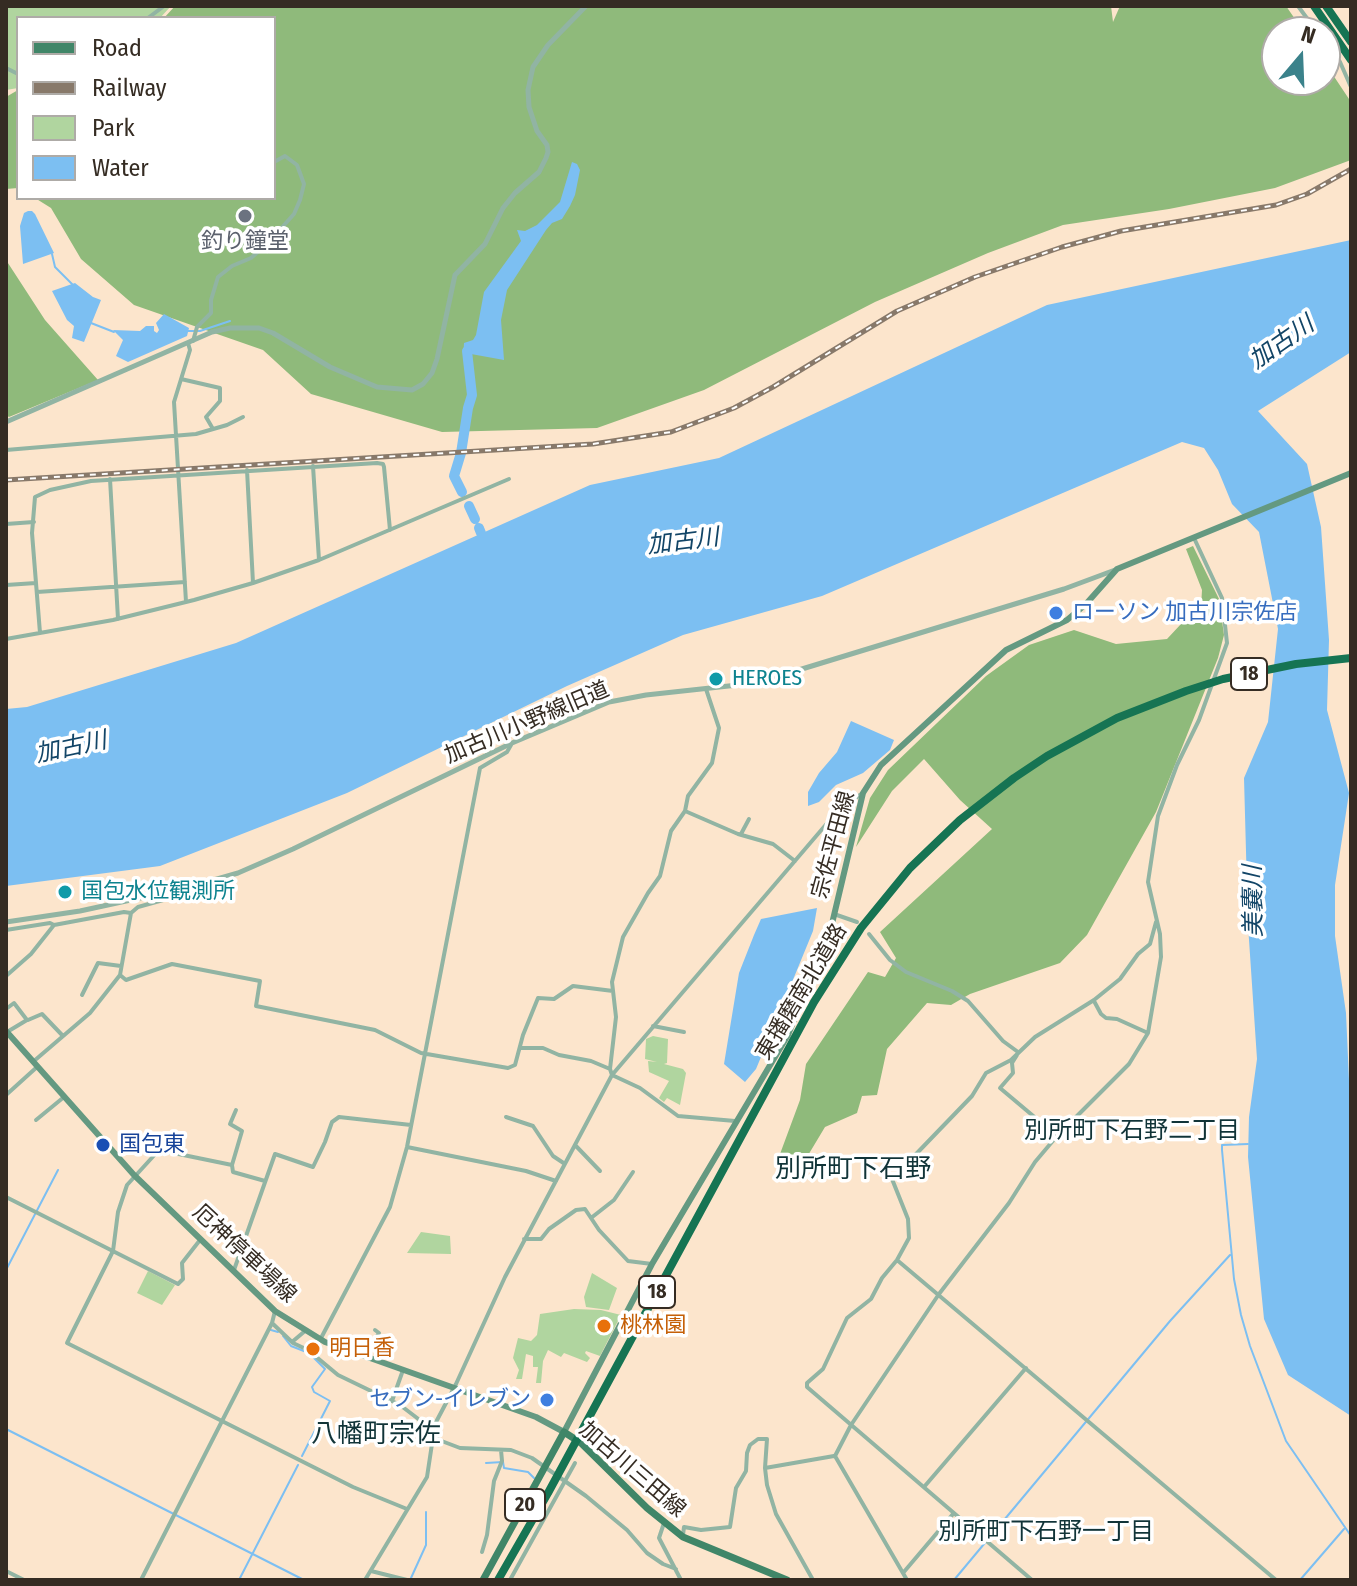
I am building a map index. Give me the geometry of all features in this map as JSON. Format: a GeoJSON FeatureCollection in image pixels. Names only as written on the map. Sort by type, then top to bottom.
{"type":"FeatureCollection","features":[{"type":"Feature","properties":{"kind":"highway"},"geometry":{"type":"LineString","coordinates":[[1314,6],[1351,60]]}},
{"type":"Feature","properties":{"kind":"highway"},"geometry":{"type":"LineString","coordinates":[[1326,6],[1351,42]]}},
{"type":"Feature","properties":{"kind":"highway","name":"東播磨南北道路"},"geometry":{"type":"LineString","coordinates":[[500,1580],[836,964],[910,868],[960,820],[1047,756],[1117,718],[1224,684],[1298,668],[1351,661]]}},
{"type":"Feature","properties":{"kind":"main road","name":"宗佐平田線"},"geometry":{"type":"LineString","coordinates":[[564,1432],[652,1264],[788,1035],[834,914],[863,793],[881,765],[1006,650],[1067,620],[1117,569],[1349,474]]}},
{"type":"Feature","properties":{"kind":"main road","name":"厄神停車場線"},"geometry":{"type":"LineString","coordinates":[[6,1031],[134,1175],[275,1311],[320,1340],[536,1417],[564,1432]]}},
{"type":"Feature","properties":{"kind":"main road","name":"加古川三田線"},"geometry":{"type":"LineString","coordinates":[[483,1580],[564,1432],[581,1443],[664,1523],[683,1537],[787,1580]]}},
{"type":"Feature","properties":{"kind":"street"},"geometry":{"type":"LineString","coordinates":[[6,422],[212,332],[230,328],[259,328],[291,342],[330,367],[377,387],[412,390],[423,384],[432,373],[437,359],[455,275],[485,244],[503,208],[539,172],[546,158],[547,145],[537,131],[529,107],[528,90],[533,67],[548,45],[586,6]]}},
{"type":"Feature","properties":{"kind":"street"},"geometry":{"type":"LineString","coordinates":[[1341,64],[1351,87]]}},
{"type":"Feature","properties":{"kind":"street"},"geometry":{"type":"LineString","coordinates":[[186,602],[174,402],[190,342],[197,327],[211,313],[211,300],[218,277],[232,266],[251,258],[268,243],[294,214],[300,200],[304,184],[297,165],[285,156],[276,161]]}},
{"type":"Feature","properties":{"kind":"street"},"geometry":{"type":"LineString","coordinates":[[181,379],[220,388],[220,401],[206,417],[213,429]]}},
{"type":"Feature","properties":{"kind":"street"},"geometry":{"type":"LineString","coordinates":[[6,450],[175,436],[213,429],[243,417]]}},
{"type":"Feature","properties":{"kind":"street"},"geometry":{"type":"LineString","coordinates":[[40,633],[35,497],[74,484],[179,474],[383,464],[390,530]]}},
{"type":"Feature","properties":{"kind":"street"},"geometry":{"type":"LineString","coordinates":[[313,466],[319,560]]}},
{"type":"Feature","properties":{"kind":"street"},"geometry":{"type":"LineString","coordinates":[[247,470],[253,583]]}},
{"type":"Feature","properties":{"kind":"street"},"geometry":{"type":"LineString","coordinates":[[110,479],[118,619]]}},
{"type":"Feature","properties":{"kind":"street"},"geometry":{"type":"LineString","coordinates":[[6,639],[118,619],[253,583],[319,560],[509,479]]}},
{"type":"Feature","properties":{"kind":"street"},"geometry":{"type":"LineString","coordinates":[[6,524],[34,522]]}},
{"type":"Feature","properties":{"kind":"street"},"geometry":{"type":"LineString","coordinates":[[835,1456],[851,1425],[939,1294],[1057,1136],[1129,1064],[1148,1033],[1161,957],[1160,934],[1148,882],[1151,851],[1160,807],[1199,720],[1227,643],[1222,598],[1198,536]]}},
{"type":"Feature","properties":{"kind":"street","name":"加古川小野線旧道"},"geometry":{"type":"LineString","coordinates":[[6,922],[80,911],[186,888],[238,873],[512,743],[609,702],[747,684],[798,671],[1064,589],[1117,569]]}},
{"type":"Feature","properties":{"kind":"street"},"geometry":{"type":"LineString","coordinates":[[6,585],[37,582]]}},
{"type":"Feature","properties":{"kind":"street"},"geometry":{"type":"LineString","coordinates":[[37,592],[185,582]]}},
{"type":"Feature","properties":{"kind":"street"},"geometry":{"type":"LineString","coordinates":[[611,1072],[616,1017],[612,982],[623,937],[660,876],[671,831],[685,811],[688,796],[712,763],[719,731],[706,689]]}},
{"type":"Feature","properties":{"kind":"street"},"geometry":{"type":"LineString","coordinates":[[320,1340],[384,1223],[407,1147],[480,768],[507,752],[512,743]]}},
{"type":"Feature","properties":{"kind":"street"},"geometry":{"type":"LineString","coordinates":[[365,1580],[427,1477],[433,1449],[432,1434],[524,1239],[611,1072],[835,814],[863,793]]}},
{"type":"Feature","properties":{"kind":"street"},"geometry":{"type":"LineString","coordinates":[[685,811],[773,844],[795,861]]}},
{"type":"Feature","properties":{"kind":"street"},"geometry":{"type":"LineString","coordinates":[[741,834],[749,819]]}},
{"type":"Feature","properties":{"kind":"street"},"geometry":{"type":"LineString","coordinates":[[6,1095],[63,1036],[90,1013],[120,975],[131,913],[138,907],[185,894],[186,888]]}},
{"type":"Feature","properties":{"kind":"street"},"geometry":{"type":"LineString","coordinates":[[6,930],[131,913]]}},
{"type":"Feature","properties":{"kind":"street"},"geometry":{"type":"LineString","coordinates":[[834,914],[857,922]]}},
{"type":"Feature","properties":{"kind":"street"},"geometry":{"type":"LineString","coordinates":[[1032,1580],[807,1387],[807,1383],[823,1369],[847,1318],[871,1299],[909,1238],[910,1228],[892,1179],[972,1096],[986,1073],[1011,1060],[1035,1037],[1094,1000],[1120,979],[1138,954],[1150,944],[1156,920]]}},
{"type":"Feature","properties":{"kind":"street"},"geometry":{"type":"LineString","coordinates":[[6,976],[31,954],[54,925]]}},
{"type":"Feature","properties":{"kind":"street"},"geometry":{"type":"LineString","coordinates":[[869,934],[890,960],[906,972],[968,1001],[1003,1041],[1018,1052]]}},
{"type":"Feature","properties":{"kind":"street"},"geometry":{"type":"LineString","coordinates":[[82,995],[98,963],[121,966]]}},
{"type":"Feature","properties":{"kind":"street"},"geometry":{"type":"LineString","coordinates":[[120,975],[126,980],[172,964],[260,981],[256,1006],[375,1030],[426,1054],[508,1068],[515,1065],[538,998],[554,999],[573,986],[613,991]]}},
{"type":"Feature","properties":{"kind":"street"},"geometry":{"type":"LineString","coordinates":[[1094,1000],[1106,1018],[1117,1019],[1148,1033]]}},
{"type":"Feature","properties":{"kind":"street"},"geometry":{"type":"LineString","coordinates":[[6,1009],[14,1003],[27,1020]]}},
{"type":"Feature","properties":{"kind":"street"},"geometry":{"type":"LineString","coordinates":[[6,1031],[42,1014],[63,1036]]}},
{"type":"Feature","properties":{"kind":"street"},"geometry":{"type":"LineString","coordinates":[[653,1026],[684,1032]]}},
{"type":"Feature","properties":{"kind":"street"},"geometry":{"type":"LineString","coordinates":[[520,1047],[543,1048],[559,1055],[591,1061],[640,1088],[678,1116],[738,1122]]}},
{"type":"Feature","properties":{"kind":"street"},"geometry":{"type":"LineString","coordinates":[[1018,1052],[1012,1063],[1013,1073],[1000,1088],[1057,1136]]}},
{"type":"Feature","properties":{"kind":"street"},"geometry":{"type":"LineString","coordinates":[[36,1120],[64,1097]]}},
{"type":"Feature","properties":{"kind":"street"},"geometry":{"type":"LineString","coordinates":[[236,1110],[230,1124],[242,1131],[232,1165],[233,1172],[265,1181]]}},
{"type":"Feature","properties":{"kind":"street"},"geometry":{"type":"LineString","coordinates":[[234,1270],[275,1154],[313,1167],[332,1122],[339,1117],[411,1125]]}},
{"type":"Feature","properties":{"kind":"street"},"geometry":{"type":"LineString","coordinates":[[506,1117],[533,1126],[553,1156],[565,1164]]}},
{"type":"Feature","properties":{"kind":"street"},"geometry":{"type":"LineString","coordinates":[[575,1145],[600,1171]]}},
{"type":"Feature","properties":{"kind":"street"},"geometry":{"type":"LineString","coordinates":[[407,1147],[515,1168],[556,1181]]}},
{"type":"Feature","properties":{"kind":"street"},"geometry":{"type":"LineString","coordinates":[[232,1165],[159,1150],[134,1175],[127,1185],[118,1212],[113,1251],[67,1343],[353,1487],[407,1509]]}},
{"type":"Feature","properties":{"kind":"street"},"geometry":{"type":"LineString","coordinates":[[591,1218],[614,1200],[633,1172]]}},
{"type":"Feature","properties":{"kind":"street"},"geometry":{"type":"LineString","coordinates":[[6,1197],[178,1284],[183,1279],[182,1263],[201,1239]]}},
{"type":"Feature","properties":{"kind":"street"},"geometry":{"type":"LineString","coordinates":[[524,1239],[541,1239],[549,1229],[576,1210],[585,1209],[599,1230],[628,1261],[652,1264]]}},
{"type":"Feature","properties":{"kind":"street"},"geometry":{"type":"LineString","coordinates":[[897,1260],[1276,1580]]}},
{"type":"Feature","properties":{"kind":"street"},"geometry":{"type":"LineString","coordinates":[[141,1580],[272,1323],[275,1311]]}},
{"type":"Feature","properties":{"kind":"street"},"geometry":{"type":"LineString","coordinates":[[272,1323],[292,1342],[308,1350],[338,1375],[392,1401],[421,1421],[439,1440],[460,1448],[511,1450],[547,1467],[627,1530],[647,1553],[676,1569]]}},
{"type":"Feature","properties":{"kind":"street"},"geometry":{"type":"LineString","coordinates":[[364,1356],[379,1333],[375,1330]]}},
{"type":"Feature","properties":{"kind":"street"},"geometry":{"type":"LineString","coordinates":[[292,1342],[305,1331]]}},
{"type":"Feature","properties":{"kind":"street"},"geometry":{"type":"LineString","coordinates":[[924,1487],[1026,1368]]}},
{"type":"Feature","properties":{"kind":"street"},"geometry":{"type":"LineString","coordinates":[[392,1401],[403,1370]]}},
{"type":"Feature","properties":{"kind":"street"},"geometry":{"type":"LineString","coordinates":[[683,1537],[684,1527],[701,1530],[730,1527],[736,1488],[746,1471],[750,1445],[758,1439],[767,1439],[767,1485],[776,1514],[813,1580]]}},
{"type":"Feature","properties":{"kind":"street"},"geometry":{"type":"LineString","coordinates":[[482,1552],[494,1483],[502,1461],[501,1450]]}},
{"type":"Feature","properties":{"kind":"street"},"geometry":{"type":"LineString","coordinates":[[765,1468],[835,1456]]}},
{"type":"Feature","properties":{"kind":"street"},"geometry":{"type":"LineString","coordinates":[[835,1456],[907,1580]]}},
{"type":"Feature","properties":{"kind":"street"},"geometry":{"type":"LineString","coordinates":[[510,1580],[575,1463]]}},
{"type":"Feature","properties":{"kind":"street"},"geometry":{"type":"LineString","coordinates":[[903,1573],[954,1513]]}},
{"type":"Feature","properties":{"kind":"street"},"geometry":{"type":"LineString","coordinates":[[664,1523],[659,1538],[681,1580]]}},
{"type":"Feature","properties":{"kind":"street"},"geometry":{"type":"LineString","coordinates":[[6,1571],[24,1580]]}},
{"type":"Feature","properties":{"kind":"street"},"geometry":{"type":"LineString","coordinates":[[371,1571],[407,1580]]}},
{"type":"Feature","properties":{"kind":"green space"},"geometry":{"type":"Polygon","coordinates":[[[6,6],[171,6],[162,16],[16,16],[16,88],[6,90],[6,6]]]}},
{"type":"Feature","properties":{"kind":"green space"},"geometry":{"type":"Polygon","coordinates":[[[175,6],[1111,6],[1113,22],[1120,6],[1286,6],[1293,16],[1261,16],[1261,96],[1341,96],[1341,87],[1351,102],[1351,160],[1275,188],[1169,209],[1063,225],[988,253],[875,302],[704,390],[597,428],[442,432],[311,394],[263,350],[134,305],[81,259],[51,208],[38,200],[276,200],[276,16],[166,16],[175,6]]]}},
{"type":"Feature","properties":{"kind":"green space"},"geometry":{"type":"Polygon","coordinates":[[[16,91],[16,188],[6,189],[6,97],[16,91]]]}},
{"type":"Feature","properties":{"kind":"green space"},"geometry":{"type":"Polygon","coordinates":[[[6,260],[45,320],[98,380],[9,417],[6,415],[6,260]]]}},
{"type":"Feature","properties":{"kind":"green space"},"geometry":{"type":"Polygon","coordinates":[[[1193,546],[1219,599],[1224,635],[1218,658],[1156,812],[1087,935],[1060,963],[970,994],[951,1005],[927,1003],[887,1049],[877,1095],[862,1096],[857,1113],[825,1127],[804,1162],[780,1154],[800,1100],[806,1064],[868,972],[885,977],[896,958],[880,932],[992,829],[960,800],[924,759],[892,791],[856,847],[870,798],[888,770],[986,676],[1029,645],[1074,630],[1116,644],[1167,639],[1181,624],[1198,615],[1201,607],[1202,590],[1186,549],[1193,546]]]}},
{"type":"Feature","properties":{"kind":"green space"},"geometry":{"type":"Polygon","coordinates":[[[653,1036],[668,1039],[667,1063],[664,1064],[683,1069],[686,1073],[680,1105],[667,1098],[664,1102],[659,1098],[669,1081],[649,1072],[648,1061],[657,1062],[645,1059],[646,1039],[653,1036]]]}},
{"type":"Feature","properties":{"kind":"green space"},"geometry":{"type":"Polygon","coordinates":[[[421,1232],[450,1236],[451,1254],[407,1253],[421,1232]]]}},
{"type":"Feature","properties":{"kind":"green space"},"geometry":{"type":"Polygon","coordinates":[[[148,1271],[175,1285],[162,1305],[137,1293],[148,1271]]]}},
{"type":"Feature","properties":{"kind":"green space"},"geometry":{"type":"Polygon","coordinates":[[[592,1273],[617,1288],[609,1310],[586,1307],[584,1297],[592,1273]]]}},
{"type":"Feature","properties":{"kind":"green space"},"geometry":{"type":"Polygon","coordinates":[[[574,1309],[601,1310],[621,1315],[600,1356],[586,1351],[590,1358],[587,1362],[564,1353],[561,1357],[548,1350],[543,1361],[541,1383],[536,1383],[538,1367],[533,1367],[533,1356],[526,1354],[522,1379],[516,1379],[519,1370],[513,1358],[518,1338],[531,1341],[537,1335],[540,1314],[574,1309]]]}},
{"type":"Feature","properties":{"kind":"water"},"geometry":{"type":"Polygon","coordinates":[[[572,162],[580,170],[570,206],[562,219],[546,230],[507,290],[501,320],[504,360],[471,354],[469,359],[463,360],[464,343],[473,340],[476,335],[484,292],[521,241],[517,230],[525,231],[537,225],[560,202],[572,162]]]}},
{"type":"Feature","properties":{"kind":"water"},"geometry":{"type":"Polygon","coordinates":[[[24,213],[35,214],[54,253],[23,264],[20,226],[24,213]]]}},
{"type":"Feature","properties":{"kind":"water"},"geometry":{"type":"Polygon","coordinates":[[[1351,240],[1351,352],[1258,411],[1307,464],[1321,527],[1329,640],[1327,710],[1349,793],[1335,885],[1335,936],[1346,1013],[1351,1125],[1351,1416],[1288,1375],[1264,1319],[1248,1157],[1249,1117],[1257,1059],[1248,925],[1244,778],[1268,722],[1278,629],[1259,532],[1232,504],[1218,470],[1204,448],[1182,442],[822,596],[683,635],[567,686],[347,793],[160,866],[6,886],[6,709],[27,707],[236,643],[590,485],[719,458],[1047,305],[1351,240]]]}},
{"type":"Feature","properties":{"kind":"water"},"geometry":{"type":"Polygon","coordinates":[[[75,283],[101,300],[84,342],[72,338],[74,326],[67,320],[52,291],[75,283]]]}},
{"type":"Feature","properties":{"kind":"water"},"geometry":{"type":"Polygon","coordinates":[[[164,314],[189,328],[187,336],[128,362],[116,356],[123,340],[113,330],[140,331],[146,326],[154,326],[157,333],[156,323],[164,314]]]}},
{"type":"Feature","properties":{"kind":"water"},"geometry":{"type":"Polygon","coordinates":[[[851,721],[894,740],[890,750],[863,773],[836,785],[819,802],[808,806],[808,792],[837,752],[851,721]]]}},
{"type":"Feature","properties":{"kind":"water"},"geometry":{"type":"Polygon","coordinates":[[[817,908],[813,931],[781,1009],[756,1069],[745,1082],[724,1064],[739,973],[754,935],[761,919],[817,908]]]}},
{"type":"Feature","properties":{"kind":"waterway"},"geometry":{"type":"LineString","coordinates":[[52,254],[55,267],[73,285]]}},
{"type":"Feature","properties":{"kind":"waterway"},"geometry":{"type":"LineString","coordinates":[[187,331],[200,331],[230,321]]}},
{"type":"Feature","properties":{"kind":"waterway"},"geometry":{"type":"LineString","coordinates":[[91,323],[114,332]]}},
{"type":"Feature","properties":{"kind":"waterway"},"geometry":{"type":"LineString","coordinates":[[462,492],[454,476],[472,395],[467,351]]}},
{"type":"Feature","properties":{"kind":"waterway"},"geometry":{"type":"LineString","coordinates":[[469,506],[475,519]]}},
{"type":"Feature","properties":{"kind":"waterway"},"geometry":{"type":"LineString","coordinates":[[479,528],[481,533]]}},
{"type":"Feature","properties":{"kind":"waterway"},"geometry":{"type":"LineString","coordinates":[[1248,1144],[1222,1145],[1234,1279],[1241,1315],[1286,1441],[1351,1536]]}},
{"type":"Feature","properties":{"kind":"waterway"},"geometry":{"type":"LineString","coordinates":[[6,1270],[58,1170]]}},
{"type":"Feature","properties":{"kind":"waterway"},"geometry":{"type":"LineString","coordinates":[[954,1580],[1170,1321],[1230,1255]]}},
{"type":"Feature","properties":{"kind":"waterway"},"geometry":{"type":"LineString","coordinates":[[271,1330],[278,1332]]}},
{"type":"Feature","properties":{"kind":"waterway"},"geometry":{"type":"LineString","coordinates":[[283,1336],[291,1346],[309,1353],[325,1369],[312,1387],[314,1392],[330,1401],[302,1456]]}},
{"type":"Feature","properties":{"kind":"waterway"},"geometry":{"type":"LineString","coordinates":[[6,1429],[304,1580]]}},
{"type":"Feature","properties":{"kind":"waterway"},"geometry":{"type":"LineString","coordinates":[[486,1463],[503,1462],[504,1468],[528,1472],[534,1478]]}},
{"type":"Feature","properties":{"kind":"waterway"},"geometry":{"type":"LineString","coordinates":[[239,1580],[298,1465]]}},
{"type":"Feature","properties":{"kind":"waterway"},"geometry":{"type":"LineString","coordinates":[[411,1578],[426,1545],[426,1512]]}},
{"type":"Feature","properties":{"kind":"waterway"},"geometry":{"type":"LineString","coordinates":[[1300,1580],[1344,1529]]}},
{"type":"Feature","properties":{"kind":"railway"},"geometry":{"type":"LineString","coordinates":[[6,480],[593,444],[671,432],[734,408],[897,311],[975,277],[1062,247],[1121,231],[1276,205],[1307,194],[1351,169]]}},
{"type":"Feature","properties":{"kind":"place","name":"釣り鐘堂"},"geometry":{"type":"Point","coordinates":[245,216]}},
{"type":"Feature","properties":{"kind":"place","name":"ローソン 加古川宗佐店"},"geometry":{"type":"Point","coordinates":[1056,613]}},
{"type":"Feature","properties":{"kind":"place","name":"HEROES"},"geometry":{"type":"Point","coordinates":[716,679]}},
{"type":"Feature","properties":{"kind":"place","name":"国包水位観測所"},"geometry":{"type":"Point","coordinates":[65,892]}},
{"type":"Feature","properties":{"kind":"place","name":"国包東"},"geometry":{"type":"Point","coordinates":[103,1145]}},
{"type":"Feature","properties":{"kind":"place","name":"桃林園"},"geometry":{"type":"Point","coordinates":[604,1326]}},
{"type":"Feature","properties":{"kind":"place","name":"明日香"},"geometry":{"type":"Point","coordinates":[313,1349]}},
{"type":"Feature","properties":{"kind":"place","name":"セブン-イレブン"},"geometry":{"type":"Point","coordinates":[547,1400]}},
{"type":"Feature","properties":{"kind":"district","name":"別所町下石野二丁目"},"geometry":{"type":"Point","coordinates":[1132,1131]}},
{"type":"Feature","properties":{"kind":"district","name":"別所町下石野"},"geometry":{"type":"Point","coordinates":[853,1170]}},
{"type":"Feature","properties":{"kind":"district","name":"八幡町宗佐"},"geometry":{"type":"Point","coordinates":[376,1435]}},
{"type":"Feature","properties":{"kind":"district","name":"別所町下石野一丁目"},"geometry":{"type":"Point","coordinates":[1046,1532]}},
{"type":"Feature","properties":{"kind":"water label","name":"加古川"},"geometry":{"type":"Point","coordinates":[1282,343]}},
{"type":"Feature","properties":{"kind":"water label","name":"加古川"},"geometry":{"type":"Point","coordinates":[683,542]}},
{"type":"Feature","properties":{"kind":"water label","name":"加古川"},"geometry":{"type":"Point","coordinates":[71,748]}},
{"type":"Feature","properties":{"kind":"water label","name":"美嚢川"},"geometry":{"type":"Point","coordinates":[1254,901]}}]}
